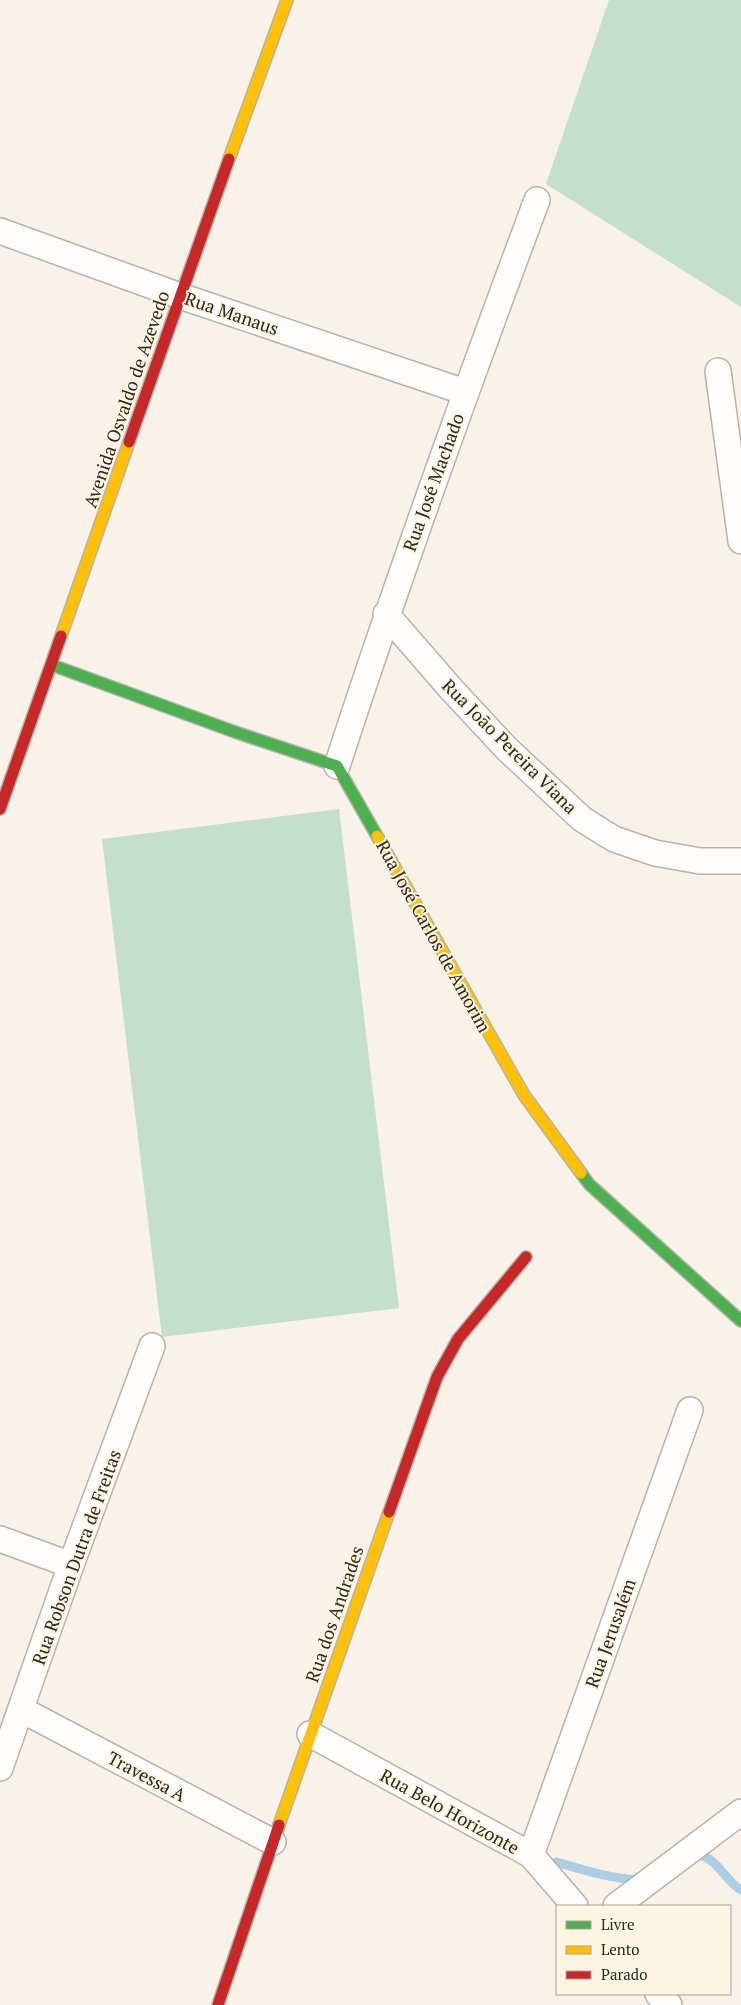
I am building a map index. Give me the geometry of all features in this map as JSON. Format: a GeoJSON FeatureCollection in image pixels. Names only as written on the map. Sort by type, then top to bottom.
{"type":"FeatureCollection","features":[{"type":"Feature","properties":{"kind":"street","name":"Avenida Osvaldo de Azevedo"},"geometry":{"type":"LineString","coordinates":[[0,809],[180,296],[287,0]]}},
{"type":"Feature","properties":{"kind":"street","name":"Rua José Machado"},"geometry":{"type":"LineString","coordinates":[[337,766],[386,614],[536,200]]}},
{"type":"Feature","properties":{"kind":"street","name":"Rua Manaus"},"geometry":{"type":"LineString","coordinates":[[0,231],[180,296],[465,392]]}},
{"type":"Feature","properties":{"kind":"street"},"geometry":{"type":"LineString","coordinates":[[718,371],[741,541]]}},
{"type":"Feature","properties":{"kind":"street","name":"Rua João Pereira Viana"},"geometry":{"type":"LineString","coordinates":[[386,614],[452,690],[508,749],[582,818],[614,839],[655,853],[700,861],[741,861]]}},
{"type":"Feature","properties":{"kind":"street"},"geometry":{"type":"LineString","coordinates":[[52,665],[235,732],[337,766]]}},
{"type":"Feature","properties":{"kind":"street","name":"Rua José Carlos de Amorim"},"geometry":{"type":"LineString","coordinates":[[337,766],[524,1095],[541,1119],[589,1184],[741,1320]]}},
{"type":"Feature","properties":{"kind":"street","name":"Rua dos Andrades"},"geometry":{"type":"LineString","coordinates":[[218,2005],[310,1734],[437,1377],[458,1339],[526,1257]]}},
{"type":"Feature","properties":{"kind":"street","name":"Rua Robson Dutra de Freitas"},"geometry":{"type":"LineString","coordinates":[[0,1768],[22,1710],[71,1565],[152,1346]]}},
{"type":"Feature","properties":{"kind":"street","name":"Rua Jerusalém"},"geometry":{"type":"LineString","coordinates":[[531,1855],[690,1410]]}},
{"type":"Feature","properties":{"kind":"street"},"geometry":{"type":"LineString","coordinates":[[0,1539],[71,1565]]}},
{"type":"Feature","properties":{"kind":"street","name":"Travessa A"},"geometry":{"type":"LineString","coordinates":[[22,1710],[273,1842]]}},
{"type":"Feature","properties":{"kind":"street","name":"Rua Belo Horizonte"},"geometry":{"type":"LineString","coordinates":[[310,1734],[531,1855],[574,1905]]}},
{"type":"Feature","properties":{"kind":"street"},"geometry":{"type":"LineString","coordinates":[[617,1905],[741,1812]]}},
{"type":"Feature","properties":{"kind":"street"},"geometry":{"type":"LineString","coordinates":[[659,1995],[669,2005]]}},
{"type":"Feature","properties":{"kind":"green space"},"geometry":{"type":"Polygon","coordinates":[[[609,0],[741,0],[741,307],[546,184],[609,0]]]}},
{"type":"Feature","properties":{"kind":"green space"},"geometry":{"type":"Polygon","coordinates":[[[339,809],[399,1308],[162,1337],[102,839],[339,809]]]}},
{"type":"Feature","properties":{"kind":"waterway"},"geometry":{"type":"LineString","coordinates":[[692,1856],[700,1855],[713,1862],[741,1890]]}},
{"type":"Feature","properties":{"kind":"waterway"},"geometry":{"type":"LineString","coordinates":[[556,1862],[608,1876],[641,1880]]}},
{"type":"Feature","properties":{"kind":"traffic: fast"},"geometry":{"type":"LineString","coordinates":[[52,665],[235,732],[337,766],[377,836]]}},
{"type":"Feature","properties":{"kind":"traffic: fast"},"geometry":{"type":"LineString","coordinates":[[581,1173],[589,1184],[741,1321]]}},
{"type":"Feature","properties":{"kind":"traffic: slow"},"geometry":{"type":"LineString","coordinates":[[229,159],[287,0]]}},
{"type":"Feature","properties":{"kind":"traffic: slow"},"geometry":{"type":"LineString","coordinates":[[61,636],[129,442]]}},
{"type":"Feature","properties":{"kind":"traffic: slow"},"geometry":{"type":"LineString","coordinates":[[377,836],[524,1095],[581,1173]]}},
{"type":"Feature","properties":{"kind":"traffic: slow"},"geometry":{"type":"LineString","coordinates":[[279,1825],[389,1512]]}},
{"type":"Feature","properties":{"kind":"traffic: jam"},"geometry":{"type":"LineString","coordinates":[[129,442],[229,159]]}},
{"type":"Feature","properties":{"kind":"traffic: jam"},"geometry":{"type":"LineString","coordinates":[[0,809],[61,636]]}},
{"type":"Feature","properties":{"kind":"traffic: jam"},"geometry":{"type":"LineString","coordinates":[[389,1512],[437,1377],[458,1339],[526,1257]]}},
{"type":"Feature","properties":{"kind":"traffic: jam"},"geometry":{"type":"LineString","coordinates":[[218,2005],[279,1825]]}}]}
